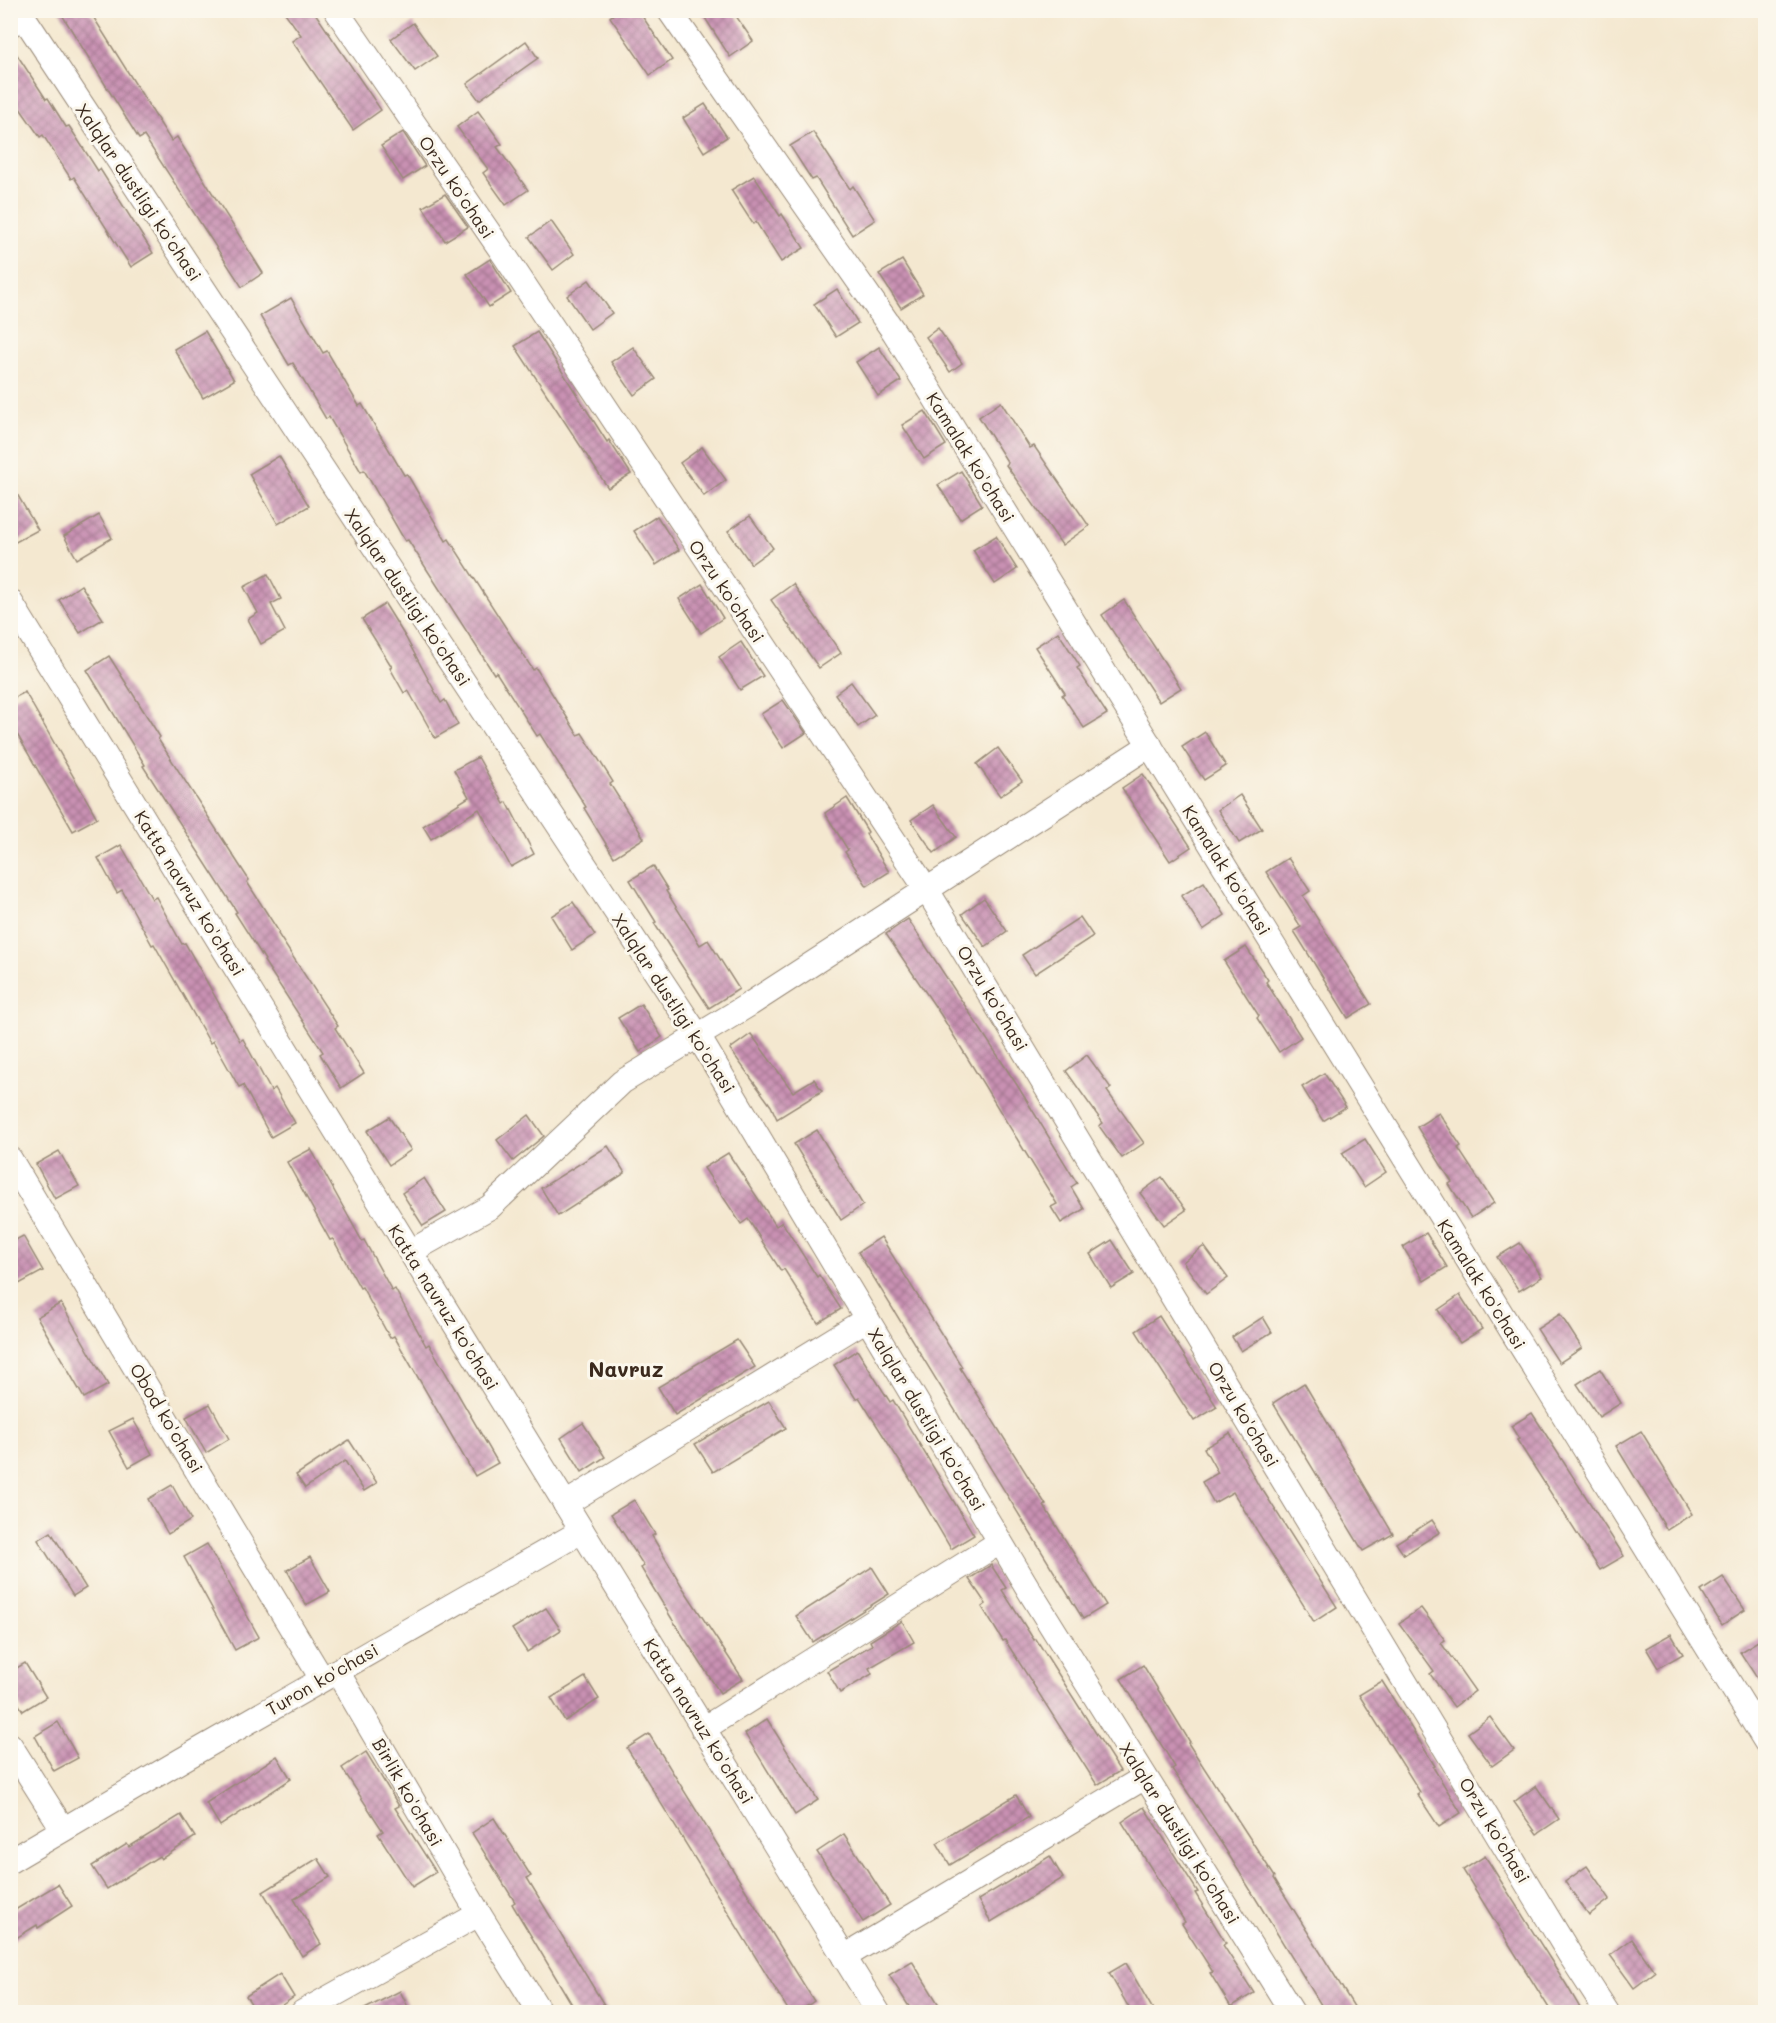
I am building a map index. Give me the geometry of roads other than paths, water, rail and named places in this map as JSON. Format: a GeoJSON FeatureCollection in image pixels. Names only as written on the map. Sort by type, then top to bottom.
{"type":"FeatureCollection","features":[{"type":"Feature","properties":{"kind":"street","name":"Orzu ko'chasi"},"geometry":{"type":"LineString","coordinates":[[336,10],[505,255],[927,890],[1607,2013]]}},
{"type":"Feature","properties":{"kind":"street","name":"Kamalak ko'chasi"},"geometry":{"type":"LineString","coordinates":[[669,10],[894,332],[1766,1742]]}},
{"type":"Feature","properties":{"kind":"street","name":"Xalqlar dustligi ko'chasi"},"geometry":{"type":"LineString","coordinates":[[17,20],[698,1036],[1000,1542],[1289,2012]]}},
{"type":"Feature","properties":{"kind":"street","name":"Katta navruz ko'chasi"},"geometry":{"type":"LineString","coordinates":[[10,602],[878,2013]]}},
{"type":"Feature","properties":{"kind":"street"},"geometry":{"type":"LineString","coordinates":[[411,1252],[490,1207],[622,1082],[698,1036],[1150,746]]}},
{"type":"Feature","properties":{"kind":"street","name":"Obod ko'chasi"},"geometry":{"type":"LineString","coordinates":[[10,1159],[236,1533],[330,1675]]}},
{"type":"Feature","properties":{"kind":"street"},"geometry":{"type":"LineString","coordinates":[[565,1504],[867,1319]]}},
{"type":"Feature","properties":{"kind":"street","name":"Turon ko'chasi"},"geometry":{"type":"LineString","coordinates":[[10,1861],[582,1531]]}},
{"type":"Feature","properties":{"kind":"street"},"geometry":{"type":"LineString","coordinates":[[703,1729],[1000,1542]]}},
{"type":"Feature","properties":{"kind":"street","name":"Birlik ko'chasi"},"geometry":{"type":"LineString","coordinates":[[330,1675],[540,2013]]}},
{"type":"Feature","properties":{"kind":"street"},"geometry":{"type":"LineString","coordinates":[[10,1744],[63,1829]]}},
{"type":"Feature","properties":{"kind":"street"},"geometry":{"type":"LineString","coordinates":[[844,1957],[1145,1777]]}},
{"type":"Feature","properties":{"kind":"street"},"geometry":{"type":"LineString","coordinates":[[303,2013],[479,1914]]}},
{"type":"Feature","properties":{"kind":"district","name":"Navruz"},"geometry":{"type":"Point","coordinates":[626,1368]}}]}
